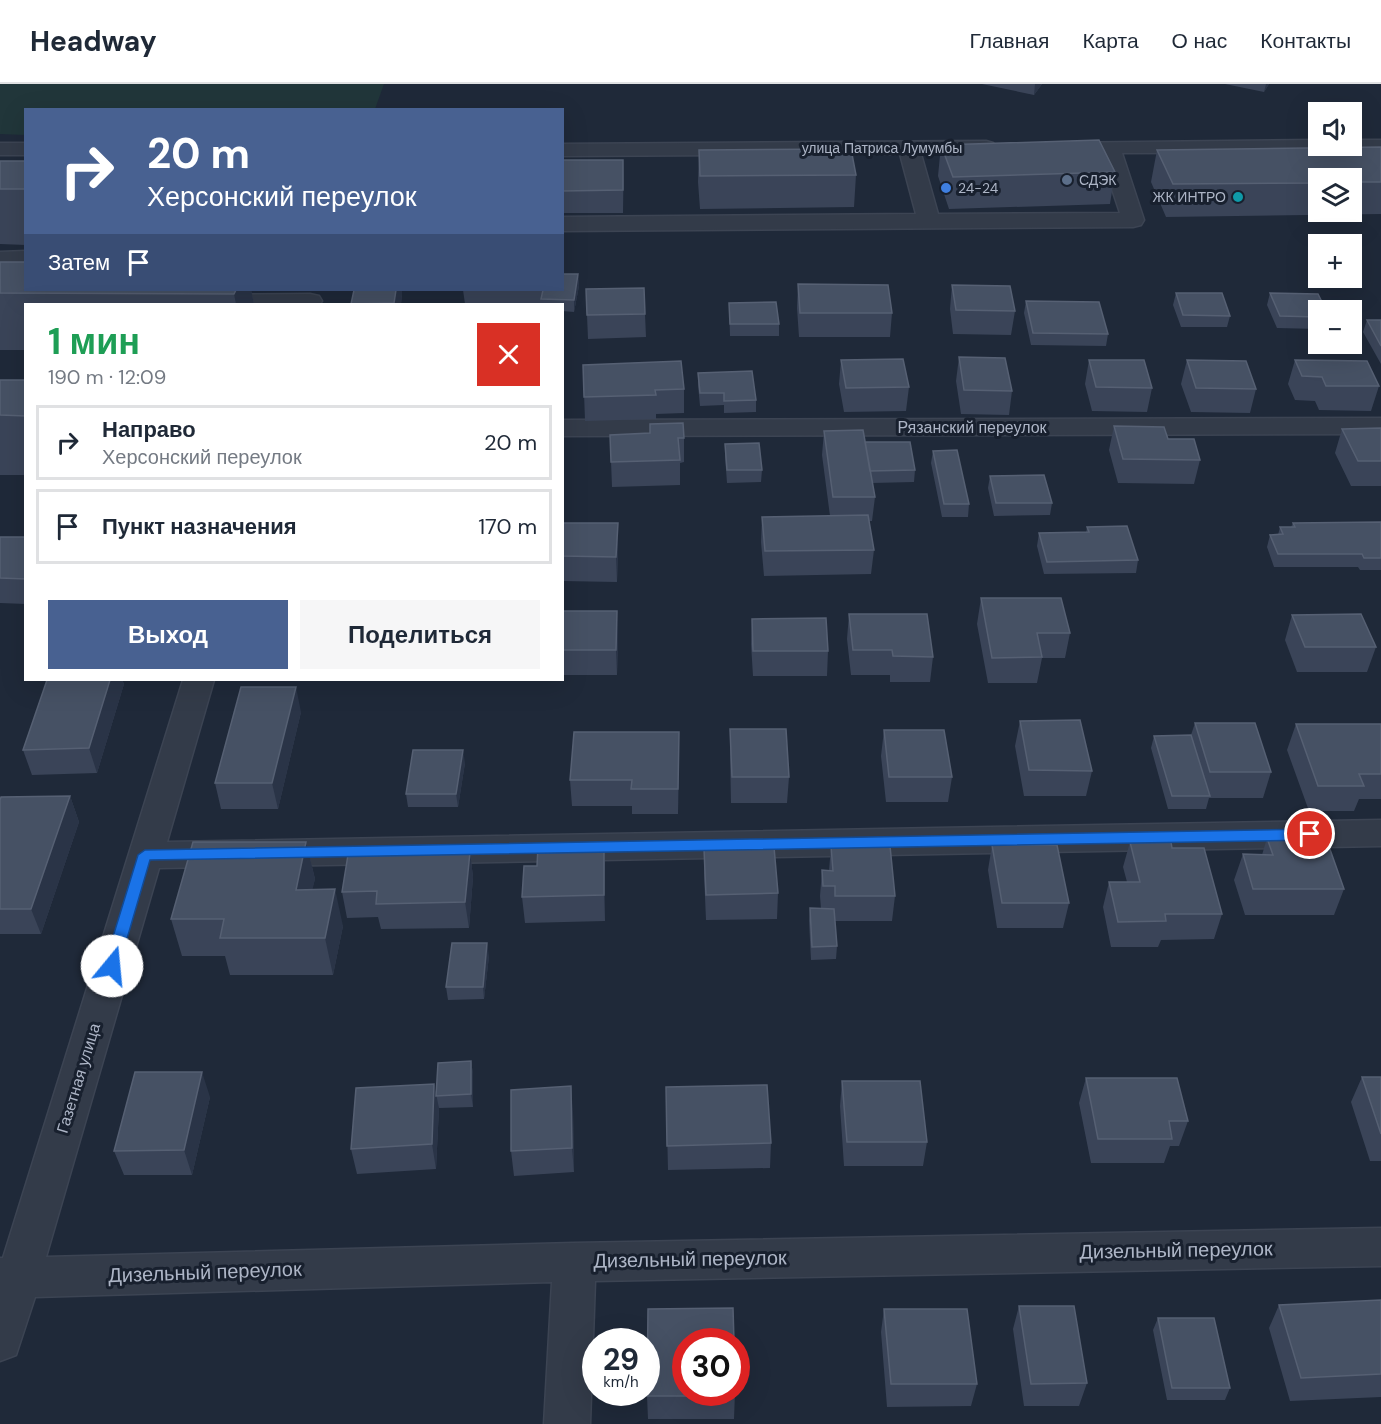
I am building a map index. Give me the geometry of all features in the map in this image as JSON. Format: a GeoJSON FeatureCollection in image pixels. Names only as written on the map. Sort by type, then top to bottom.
{"type":"FeatureCollection","features":[{"type":"Feature","properties":{"kind":"street"},"geometry":{"type":"LineString","coordinates":[[1038,147],[1381,146]]}},
{"type":"Feature","properties":{"kind":"street","name":"улица Патриса Лумумбы"},"geometry":{"type":"LineString","coordinates":[[564,150],[1003,147]]}},
{"type":"Feature","properties":{"kind":"street"},"geometry":{"type":"LineString","coordinates":[[564,224],[1133,220],[1109,147]]}},
{"type":"Feature","properties":{"kind":"street"},"geometry":{"type":"LineString","coordinates":[[909,148],[929,221]]}},
{"type":"Feature","properties":{"kind":"street"},"geometry":{"type":"LineString","coordinates":[[0,149],[24,149]]}},
{"type":"Feature","properties":{"kind":"street"},"geometry":{"type":"LineString","coordinates":[[0,259],[24,258]]}},
{"type":"Feature","properties":{"kind":"street"},"geometry":{"type":"LineString","coordinates":[[182,302],[247,295],[311,298]]}},
{"type":"Feature","properties":{"kind":"street","name":"Рязанский переулок"},"geometry":{"type":"LineString","coordinates":[[564,428],[1381,426]]}},
{"type":"Feature","properties":{"kind":"street","name":"Газетная улица"},"geometry":{"type":"LineString","coordinates":[[0,1340],[9,1278],[145,855],[198,681]]}},
{"type":"Feature","properties":{"kind":"street"},"geometry":{"type":"LineString","coordinates":[[145,855],[1381,833]]}},
{"type":"Feature","properties":{"kind":"street","name":"Дизельный переулок"},"geometry":{"type":"LineString","coordinates":[[9,1278],[574,1262],[1381,1247]]}},
{"type":"Feature","properties":{"kind":"street"},"geometry":{"type":"LineString","coordinates":[[567,1424],[574,1262]]}},
{"type":"Feature","properties":{"kind":"green space"},"geometry":{"type":"Polygon","coordinates":[[[0,84],[384,84],[375,108],[24,108],[24,135],[0,134],[0,84]]]}},
{"type":"Feature","properties":{"kind":"building"},"geometry":{"type":"Polygon","coordinates":[[[1099,140],[1115,172],[953,177],[941,145],[1099,140]]]}},
{"type":"Feature","properties":{"kind":"building"},"geometry":{"type":"Polygon","coordinates":[[[1362,147],[1381,147],[1381,182],[1362,182],[1362,168],[1308,168],[1308,183],[1173,184],[1157,150],[1308,148],[1308,156],[1362,156],[1362,147]]]}},
{"type":"Feature","properties":{"kind":"building"},"geometry":{"type":"Polygon","coordinates":[[[851,149],[856,175],[700,176],[699,150],[851,149]]]}},
{"type":"Feature","properties":{"kind":"building"},"geometry":{"type":"Polygon","coordinates":[[[564,160],[623,160],[623,190],[564,191],[564,160]]]}},
{"type":"Feature","properties":{"kind":"building"},"geometry":{"type":"Polygon","coordinates":[[[0,161],[24,161],[24,189],[0,189],[0,161]]]}},
{"type":"Feature","properties":{"kind":"building"},"geometry":{"type":"Polygon","coordinates":[[[0,262],[24,262],[24,291],[236,291],[234,294],[0,293],[0,262]]]}},
{"type":"Feature","properties":{"kind":"building"},"geometry":{"type":"Polygon","coordinates":[[[564,274],[578,274],[574,300],[541,299],[543,291],[564,291],[564,274]]]}},
{"type":"Feature","properties":{"kind":"building"},"geometry":{"type":"Polygon","coordinates":[[[798,284],[888,285],[892,313],[800,313],[798,284]]]}},
{"type":"Feature","properties":{"kind":"building"},"geometry":{"type":"Polygon","coordinates":[[[952,285],[1010,286],[1015,311],[956,310],[952,285]]]}},
{"type":"Feature","properties":{"kind":"building"},"geometry":{"type":"Polygon","coordinates":[[[644,288],[645,314],[587,315],[586,289],[644,288]]]}},
{"type":"Feature","properties":{"kind":"building"},"geometry":{"type":"Polygon","coordinates":[[[354,291],[396,291],[394,303],[351,303],[354,291]]]}},
{"type":"Feature","properties":{"kind":"building"},"geometry":{"type":"Polygon","coordinates":[[[1176,293],[1222,293],[1230,316],[1183,315],[1176,293]]]}},
{"type":"Feature","properties":{"kind":"building"},"geometry":{"type":"Polygon","coordinates":[[[1270,293],[1318,294],[1321,300],[1308,300],[1308,317],[1280,316],[1270,293]]]}},
{"type":"Feature","properties":{"kind":"building"},"geometry":{"type":"Polygon","coordinates":[[[1026,301],[1099,302],[1108,334],[1033,333],[1026,301]]]}},
{"type":"Feature","properties":{"kind":"building"},"geometry":{"type":"Polygon","coordinates":[[[776,302],[779,324],[730,324],[729,303],[776,302]]]}},
{"type":"Feature","properties":{"kind":"building"},"geometry":{"type":"Polygon","coordinates":[[[1367,320],[1381,320],[1381,346],[1367,320]]]}},
{"type":"Feature","properties":{"kind":"building"},"geometry":{"type":"Polygon","coordinates":[[[959,357],[1005,358],[1012,391],[964,390],[959,357]]]}},
{"type":"Feature","properties":{"kind":"building"},"geometry":{"type":"Polygon","coordinates":[[[903,359],[909,387],[846,388],[841,360],[903,359]]]}},
{"type":"Feature","properties":{"kind":"building"},"geometry":{"type":"Polygon","coordinates":[[[1089,360],[1144,360],[1152,388],[1096,387],[1089,360]]]}},
{"type":"Feature","properties":{"kind":"building"},"geometry":{"type":"Polygon","coordinates":[[[1187,360],[1246,361],[1256,389],[1196,388],[1187,360]]]}},
{"type":"Feature","properties":{"kind":"building"},"geometry":{"type":"Polygon","coordinates":[[[1295,360],[1367,361],[1379,386],[1326,386],[1322,377],[1302,376],[1295,360]]]}},
{"type":"Feature","properties":{"kind":"building"},"geometry":{"type":"Polygon","coordinates":[[[681,361],[684,389],[655,390],[656,395],[584,397],[583,365],[681,361]]]}},
{"type":"Feature","properties":{"kind":"building"},"geometry":{"type":"Polygon","coordinates":[[[752,371],[756,400],[724,401],[724,393],[700,393],[698,373],[752,371]]]}},
{"type":"Feature","properties":{"kind":"building"},"geometry":{"type":"Polygon","coordinates":[[[0,380],[24,380],[24,416],[0,415],[0,380]]]}},
{"type":"Feature","properties":{"kind":"building"},"geometry":{"type":"Polygon","coordinates":[[[683,423],[684,438],[678,438],[680,460],[611,462],[610,435],[650,433],[650,424],[683,423]]]}},
{"type":"Feature","properties":{"kind":"building"},"geometry":{"type":"Polygon","coordinates":[[[1114,426],[1164,427],[1168,439],[1194,439],[1200,460],[1123,459],[1114,426]]]}},
{"type":"Feature","properties":{"kind":"building"},"geometry":{"type":"Polygon","coordinates":[[[1381,428],[1381,461],[1358,461],[1342,429],[1381,428]]]}},
{"type":"Feature","properties":{"kind":"building"},"geometry":{"type":"Polygon","coordinates":[[[863,430],[875,497],[833,497],[824,431],[863,430]]]}},
{"type":"Feature","properties":{"kind":"building"},"geometry":{"type":"Polygon","coordinates":[[[865,442],[910,442],[915,470],[870,471],[865,442]]]}},
{"type":"Feature","properties":{"kind":"building"},"geometry":{"type":"Polygon","coordinates":[[[759,443],[762,470],[727,470],[725,444],[759,443]]]}},
{"type":"Feature","properties":{"kind":"building"},"geometry":{"type":"Polygon","coordinates":[[[957,450],[969,504],[944,504],[933,451],[957,450]]]}},
{"type":"Feature","properties":{"kind":"building"},"geometry":{"type":"Polygon","coordinates":[[[1044,475],[1052,503],[996,503],[990,476],[1044,475]]]}},
{"type":"Feature","properties":{"kind":"building"},"geometry":{"type":"Polygon","coordinates":[[[868,515],[874,550],[765,551],[762,517],[868,515]]]}},
{"type":"Feature","properties":{"kind":"building"},"geometry":{"type":"Polygon","coordinates":[[[1381,522],[1381,558],[1364,558],[1362,554],[1278,554],[1270,535],[1283,534],[1280,527],[1295,527],[1293,523],[1381,522]]]}},
{"type":"Feature","properties":{"kind":"building"},"geometry":{"type":"Polygon","coordinates":[[[564,523],[618,523],[616,557],[564,556],[564,523]]]}},
{"type":"Feature","properties":{"kind":"building"},"geometry":{"type":"Polygon","coordinates":[[[1127,526],[1138,560],[1047,562],[1039,533],[1089,532],[1087,527],[1127,526]]]}},
{"type":"Feature","properties":{"kind":"building"},"geometry":{"type":"Polygon","coordinates":[[[0,537],[24,537],[24,579],[0,578],[0,537]]]}},
{"type":"Feature","properties":{"kind":"building"},"geometry":{"type":"Polygon","coordinates":[[[981,598],[1061,598],[1070,633],[1037,633],[1042,657],[992,658],[981,598]]]}},
{"type":"Feature","properties":{"kind":"building"},"geometry":{"type":"Polygon","coordinates":[[[564,611],[617,611],[616,650],[564,650],[564,611]]]}},
{"type":"Feature","properties":{"kind":"building"},"geometry":{"type":"Polygon","coordinates":[[[849,614],[927,614],[933,657],[893,656],[892,650],[853,650],[849,614]]]}},
{"type":"Feature","properties":{"kind":"building"},"geometry":{"type":"Polygon","coordinates":[[[1361,614],[1376,647],[1305,647],[1292,615],[1361,614]]]}},
{"type":"Feature","properties":{"kind":"building"},"geometry":{"type":"Polygon","coordinates":[[[826,618],[828,651],[753,651],[752,619],[826,618]]]}},
{"type":"Feature","properties":{"kind":"building"},"geometry":{"type":"Polygon","coordinates":[[[47,681],[110,681],[89,748],[23,750],[47,681]]]}},
{"type":"Feature","properties":{"kind":"building"},"geometry":{"type":"Polygon","coordinates":[[[241,687],[296,687],[272,783],[215,783],[241,687]]]}},
{"type":"Feature","properties":{"kind":"building"},"geometry":{"type":"Polygon","coordinates":[[[1080,720],[1092,771],[1029,770],[1020,721],[1080,720]]]}},
{"type":"Feature","properties":{"kind":"building"},"geometry":{"type":"Polygon","coordinates":[[[1195,723],[1255,723],[1271,772],[1210,772],[1195,723]]]}},
{"type":"Feature","properties":{"kind":"building"},"geometry":{"type":"Polygon","coordinates":[[[1296,724],[1381,724],[1381,774],[1359,774],[1364,786],[1318,786],[1296,724]]]}},
{"type":"Feature","properties":{"kind":"building"},"geometry":{"type":"Polygon","coordinates":[[[730,729],[786,729],[789,777],[732,777],[730,729]]]}},
{"type":"Feature","properties":{"kind":"building"},"geometry":{"type":"Polygon","coordinates":[[[884,730],[944,730],[952,777],[889,777],[884,730]]]}},
{"type":"Feature","properties":{"kind":"building"},"geometry":{"type":"Polygon","coordinates":[[[574,732],[679,732],[678,789],[631,789],[632,780],[570,780],[574,732]]]}},
{"type":"Feature","properties":{"kind":"building"},"geometry":{"type":"Polygon","coordinates":[[[1191,735],[1210,796],[1172,796],[1154,736],[1191,735]]]}},
{"type":"Feature","properties":{"kind":"building"},"geometry":{"type":"Polygon","coordinates":[[[413,750],[463,750],[456,794],[406,794],[413,750]]]}},
{"type":"Feature","properties":{"kind":"building"},"geometry":{"type":"Polygon","coordinates":[[[70,796],[31,909],[0,909],[1,797],[70,796]]]}},
{"type":"Feature","properties":{"kind":"building"},"geometry":{"type":"Polygon","coordinates":[[[1267,838],[1326,838],[1344,889],[1253,889],[1243,854],[1273,855],[1267,838]]]}},
{"type":"Feature","properties":{"kind":"building"},"geometry":{"type":"Polygon","coordinates":[[[193,842],[306,842],[296,890],[335,889],[325,938],[220,938],[224,919],[171,919],[193,842]]]}},
{"type":"Feature","properties":{"kind":"building"},"geometry":{"type":"Polygon","coordinates":[[[1130,842],[1171,842],[1172,848],[1204,848],[1222,914],[1165,914],[1166,921],[1118,922],[1109,882],[1140,882],[1130,842]]]}},
{"type":"Feature","properties":{"kind":"building"},"geometry":{"type":"Polygon","coordinates":[[[992,845],[1057,845],[1069,903],[1002,903],[992,845]]]}},
{"type":"Feature","properties":{"kind":"building"},"geometry":{"type":"Polygon","coordinates":[[[604,846],[604,895],[522,897],[524,866],[537,866],[538,847],[604,846]]]}},
{"type":"Feature","properties":{"kind":"building"},"geometry":{"type":"Polygon","coordinates":[[[831,846],[890,846],[895,896],[835,896],[835,886],[823,886],[822,870],[833,871],[831,846]]]}},
{"type":"Feature","properties":{"kind":"building"},"geometry":{"type":"Polygon","coordinates":[[[774,847],[778,893],[706,895],[704,849],[774,847]]]}},
{"type":"Feature","properties":{"kind":"building"},"geometry":{"type":"Polygon","coordinates":[[[470,852],[465,902],[376,904],[377,891],[342,892],[348,855],[470,852]]]}},
{"type":"Feature","properties":{"kind":"building"},"geometry":{"type":"Polygon","coordinates":[[[810,908],[834,909],[837,946],[812,947],[810,908]]]}},
{"type":"Feature","properties":{"kind":"building"},"geometry":{"type":"Polygon","coordinates":[[[452,943],[487,943],[483,987],[446,987],[452,943]]]}},
{"type":"Feature","properties":{"kind":"building"},"geometry":{"type":"Polygon","coordinates":[[[471,1061],[471,1094],[436,1096],[438,1063],[471,1061]]]}},
{"type":"Feature","properties":{"kind":"building"},"geometry":{"type":"Polygon","coordinates":[[[135,1072],[202,1072],[184,1150],[114,1151],[135,1072]]]}},
{"type":"Feature","properties":{"kind":"building"},"geometry":{"type":"Polygon","coordinates":[[[1362,1077],[1381,1077],[1381,1134],[1362,1077]]]}},
{"type":"Feature","properties":{"kind":"building"},"geometry":{"type":"Polygon","coordinates":[[[1086,1078],[1177,1078],[1188,1121],[1169,1121],[1172,1139],[1098,1139],[1086,1078]]]}},
{"type":"Feature","properties":{"kind":"building"},"geometry":{"type":"Polygon","coordinates":[[[842,1081],[920,1081],[927,1142],[847,1142],[842,1081]]]}},
{"type":"Feature","properties":{"kind":"building"},"geometry":{"type":"Polygon","coordinates":[[[434,1084],[432,1144],[351,1149],[356,1088],[434,1084]]]}},
{"type":"Feature","properties":{"kind":"building"},"geometry":{"type":"Polygon","coordinates":[[[767,1085],[771,1143],[667,1146],[666,1087],[767,1085]]]}},
{"type":"Feature","properties":{"kind":"building"},"geometry":{"type":"Polygon","coordinates":[[[571,1086],[572,1148],[511,1151],[511,1090],[571,1086]]]}},
{"type":"Feature","properties":{"kind":"building"},"geometry":{"type":"Polygon","coordinates":[[[1381,1300],[1381,1374],[1301,1378],[1279,1305],[1381,1300]]]}},
{"type":"Feature","properties":{"kind":"building"},"geometry":{"type":"Polygon","coordinates":[[[1019,1306],[1074,1306],[1087,1383],[1031,1384],[1019,1306]]]}},
{"type":"Feature","properties":{"kind":"building"},"geometry":{"type":"Polygon","coordinates":[[[733,1308],[734,1328],[672,1328],[672,1396],[660,1396],[660,1328],[648,1328],[648,1309],[733,1308]]]}},
{"type":"Feature","properties":{"kind":"building"},"geometry":{"type":"Polygon","coordinates":[[[884,1309],[967,1309],[977,1384],[891,1384],[884,1309]]]}},
{"type":"Feature","properties":{"kind":"building"},"geometry":{"type":"Polygon","coordinates":[[[1158,1318],[1214,1318],[1230,1388],[1172,1388],[1158,1318]]]}},
{"type":"Feature","properties":{"kind":"place","name":"СДЭК"},"geometry":{"type":"Point","coordinates":[1067,180]}},
{"type":"Feature","properties":{"kind":"place","name":"24-24"},"geometry":{"type":"Point","coordinates":[946,188]}},
{"type":"Feature","properties":{"kind":"place","name":"ЖК ИНТРО"},"geometry":{"type":"Point","coordinates":[1238,197]}},
{"type":"Feature","properties":{"kind":"route"},"geometry":{"type":"LineString","coordinates":[[112,966],[145,855],[1310,834]]}}]}
